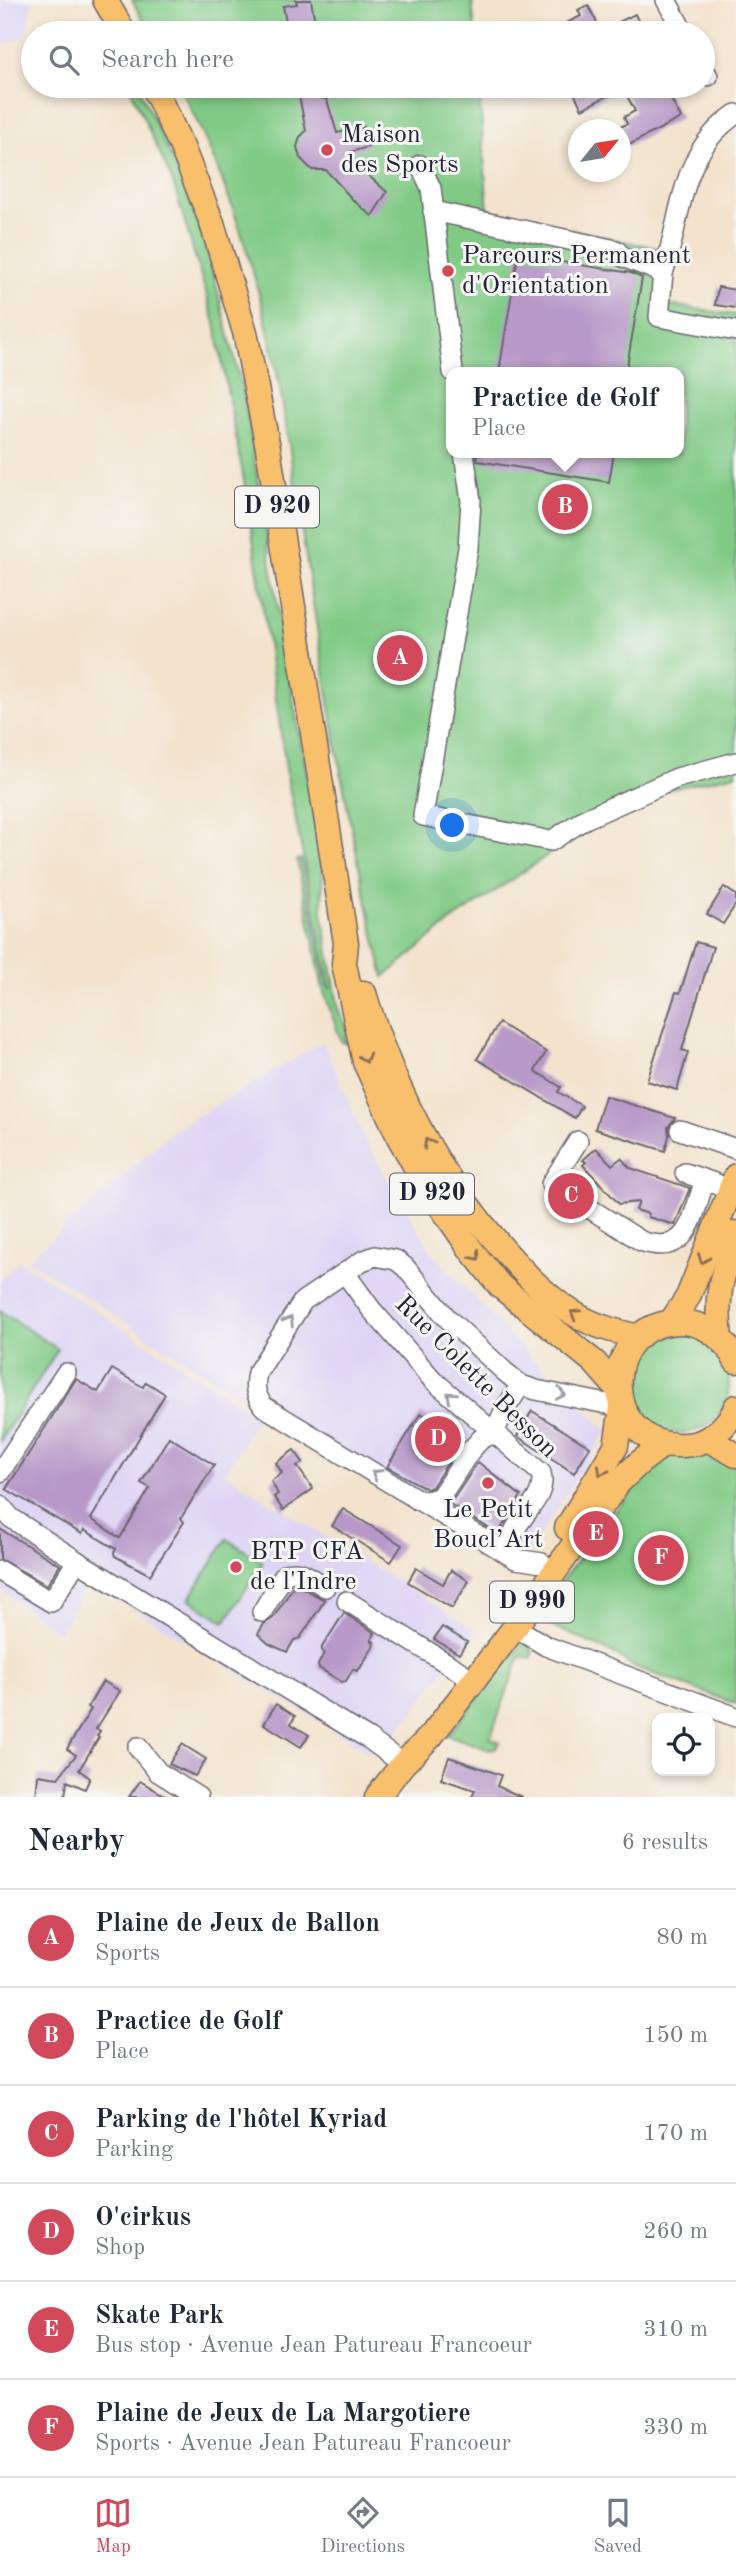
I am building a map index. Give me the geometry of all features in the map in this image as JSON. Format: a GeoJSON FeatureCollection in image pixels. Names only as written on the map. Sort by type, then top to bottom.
{"type":"FeatureCollection","features":[{"type":"Feature","properties":{"kind":"main road"},"geometry":{"type":"LineString","coordinates":[[105,0],[117,21]]}},
{"type":"Feature","properties":{"kind":"main road","name":"D 920"},"geometry":{"type":"LineString","coordinates":[[159,98],[182,147],[212,223],[245,332],[268,448],[345,943],[344,964],[365,1062],[393,1125],[425,1183],[471,1250],[500,1286],[594,1362],[619,1397]]}},
{"type":"Feature","properties":{"kind":"main road","name":"D 920"},"geometry":{"type":"LineString","coordinates":[[345,943],[354,962],[388,1064],[405,1103],[470,1209],[528,1278],[554,1301],[580,1318],[606,1329],[639,1337]]}},
{"type":"Feature","properties":{"kind":"main road"},"geometry":{"type":"LineString","coordinates":[[671,1322],[688,1297],[734,1185]]}},
{"type":"Feature","properties":{"kind":"main road"},"geometry":{"type":"LineString","coordinates":[[731,1351],[717,1308],[720,1282],[736,1233]]}},
{"type":"Feature","properties":{"kind":"main road"},"geometry":{"type":"LineString","coordinates":[[403,1764],[430,1715],[464,1674],[579,1510],[616,1446],[619,1369],[626,1351],[639,1337],[654,1327],[671,1322],[687,1322],[706,1328],[731,1351]]}},
{"type":"Feature","properties":{"kind":"main road"},"geometry":{"type":"LineString","coordinates":[[619,1397],[631,1424],[646,1436],[664,1444],[681,1446],[707,1439],[729,1420],[735,1411]]}},
{"type":"Feature","properties":{"kind":"main road"},"geometry":{"type":"LineString","coordinates":[[707,1439],[736,1455]]}},
{"type":"Feature","properties":{"kind":"main road","name":"D 990"},"geometry":{"type":"LineString","coordinates":[[377,1797],[403,1764],[431,1737],[620,1482],[639,1462],[664,1444]]}},
{"type":"Feature","properties":{"kind":"street"},"geometry":{"type":"LineString","coordinates":[[666,0],[677,21]]}},
{"type":"Feature","properties":{"kind":"street"},"geometry":{"type":"LineString","coordinates":[[736,114],[711,135],[687,177],[663,273],[659,317],[736,331]]}},
{"type":"Feature","properties":{"kind":"street"},"geometry":{"type":"LineString","coordinates":[[420,165],[431,188],[452,367]]}},
{"type":"Feature","properties":{"kind":"street"},"geometry":{"type":"LineString","coordinates":[[433,211],[616,250],[623,257],[663,273]]}},
{"type":"Feature","properties":{"kind":"street"},"geometry":{"type":"LineString","coordinates":[[465,458],[471,502],[468,548],[423,816],[551,841],[586,819],[677,778],[736,762]]}},
{"type":"Feature","properties":{"kind":"street"},"geometry":{"type":"LineString","coordinates":[[680,1130],[736,1149]]}},
{"type":"Feature","properties":{"kind":"street"},"geometry":{"type":"LineString","coordinates":[[578,1141],[551,1184],[641,1241],[655,1246],[672,1245],[684,1236],[705,1180]]}},
{"type":"Feature","properties":{"kind":"street"},"geometry":{"type":"LineString","coordinates":[[685,1173],[734,1185]]}},
{"type":"Feature","properties":{"kind":"street"},"geometry":{"type":"LineString","coordinates":[[542,1563],[516,1559],[263,1406],[254,1385],[257,1373],[303,1301],[362,1261],[375,1256],[396,1260],[405,1267],[447,1318],[521,1385],[536,1390],[619,1397]]}},
{"type":"Feature","properties":{"kind":"street","name":"Rue Colette Besson"},"geometry":{"type":"LineString","coordinates":[[345,1273],[371,1309],[433,1380],[536,1467],[543,1480],[535,1501],[510,1537],[510,1550],[516,1559]]}},
{"type":"Feature","properties":{"kind":"street"},"geometry":{"type":"LineString","coordinates":[[0,1472],[66,1373]]}},
{"type":"Feature","properties":{"kind":"street"},"geometry":{"type":"LineString","coordinates":[[418,1500],[428,1501],[440,1497],[470,1451],[481,1439],[494,1433],[505,1409],[521,1385]]}},
{"type":"Feature","properties":{"kind":"street"},"geometry":{"type":"LineString","coordinates":[[0,1505],[11,1518],[77,1561],[369,1739],[403,1764]]}},
{"type":"Feature","properties":{"kind":"street"},"geometry":{"type":"LineString","coordinates":[[0,1571],[51,1602],[77,1561]]}},
{"type":"Feature","properties":{"kind":"street"},"geometry":{"type":"LineString","coordinates":[[262,1612],[284,1575],[289,1572],[297,1571],[326,1587]]}},
{"type":"Feature","properties":{"kind":"street"},"geometry":{"type":"LineString","coordinates":[[348,1601],[464,1674]]}},
{"type":"Feature","properties":{"kind":"street"},"geometry":{"type":"LineString","coordinates":[[514,1627],[546,1646],[736,1717]]}},
{"type":"Feature","properties":{"kind":"street"},"geometry":{"type":"LineString","coordinates":[[138,1747],[158,1772],[198,1797]]}},
{"type":"Feature","properties":{"kind":"shaded area"},"geometry":{"type":"Polygon","coordinates":[[[0,0],[33,0],[28,21],[21,21],[21,38],[0,45],[0,0]]]}},
{"type":"Feature","properties":{"kind":"shaded area"},"geometry":{"type":"Polygon","coordinates":[[[323,1042],[367,1144],[432,1252],[511,1337],[607,1431],[515,1573],[28,1260],[177,1128],[323,1042]]]}},
{"type":"Feature","properties":{"kind":"shaded area","name":"BTP CFA de l'Indre"},"geometry":{"type":"Polygon","coordinates":[[[20,1261],[258,1416],[225,1474],[476,1630],[378,1757],[89,1582],[59,1633],[0,1589],[0,1280],[20,1261]]]}},
{"type":"Feature","properties":{"kind":"green space"},"geometry":{"type":"Polygon","coordinates":[[[132,0],[472,0],[474,21],[143,21],[132,0]]]}},
{"type":"Feature","properties":{"kind":"green space"},"geometry":{"type":"Polygon","coordinates":[[[134,98],[144,98],[180,175],[206,245],[245,400],[286,660],[323,865],[322,912],[339,1012],[350,1034],[345,1035],[347,1044],[341,1041],[323,989],[297,860],[301,859],[327,986],[330,988],[288,782],[247,497],[215,323],[173,182],[134,98]]]}},
{"type":"Feature","properties":{"kind":"green space"},"geometry":{"type":"Polygon","coordinates":[[[185,98],[480,98],[488,212],[670,251],[663,304],[736,315],[736,774],[662,791],[596,822],[450,922],[384,977],[359,868],[339,759],[276,366],[249,258],[211,153],[185,98]]]}},
{"type":"Feature","properties":{"kind":"green space"},"geometry":{"type":"Polygon","coordinates":[[[0,1311],[58,1349],[0,1441],[0,1311]]]}},
{"type":"Feature","properties":{"kind":"green space"},"geometry":{"type":"Polygon","coordinates":[[[680,1335],[699,1338],[715,1349],[726,1365],[729,1384],[726,1403],[715,1419],[699,1430],[680,1433],[661,1430],[645,1419],[634,1403],[631,1384],[634,1365],[645,1349],[661,1338],[680,1335]]]}},
{"type":"Feature","properties":{"kind":"green space"},"geometry":{"type":"Polygon","coordinates":[[[704,1454],[736,1464],[736,1704],[630,1665],[618,1655],[536,1619],[542,1606],[648,1469],[669,1457],[704,1454]]]}},
{"type":"Feature","properties":{"kind":"green space"},"geometry":{"type":"Polygon","coordinates":[[[227,1539],[263,1562],[225,1622],[189,1599],[227,1539]]]}},
{"type":"Feature","properties":{"kind":"green space"},"geometry":{"type":"Polygon","coordinates":[[[525,1641],[533,1653],[531,1659],[520,1656],[490,1738],[500,1742],[496,1748],[487,1749],[448,1735],[525,1641]]]}},
{"type":"Feature","properties":{"kind":"building"},"geometry":{"type":"Polygon","coordinates":[[[296,0],[311,0],[315,21],[286,21],[283,6],[297,4],[296,0]]]}},
{"type":"Feature","properties":{"kind":"building"},"geometry":{"type":"Polygon","coordinates":[[[588,5],[596,21],[571,21],[581,16],[578,10],[588,5]]]}},
{"type":"Feature","properties":{"kind":"building"},"geometry":{"type":"Polygon","coordinates":[[[635,14],[638,21],[621,21],[635,14]]]}},
{"type":"Feature","properties":{"kind":"building","name":"Maison des Sports"},"geometry":{"type":"Polygon","coordinates":[[[299,98],[327,100],[337,133],[364,127],[368,147],[347,153],[387,192],[372,216],[353,200],[326,170],[312,170],[300,158],[297,147],[300,137],[306,131],[299,98]]]}},
{"type":"Feature","properties":{"kind":"building"},"geometry":{"type":"Polygon","coordinates":[[[576,98],[603,98],[582,109],[576,98]]]}},
{"type":"Feature","properties":{"kind":"building"},"geometry":{"type":"Polygon","coordinates":[[[628,98],[670,98],[681,118],[631,144],[631,119],[624,117],[635,111],[628,98]]]}},
{"type":"Feature","properties":{"kind":"building"},"geometry":{"type":"Polygon","coordinates":[[[518,255],[631,273],[642,278],[627,367],[500,367],[518,255]]]}},
{"type":"Feature","properties":{"kind":"building"},"geometry":{"type":"Polygon","coordinates":[[[718,287],[736,290],[736,308],[715,305],[718,287]]]}},
{"type":"Feature","properties":{"kind":"building"},"geometry":{"type":"Polygon","coordinates":[[[477,458],[613,458],[609,482],[478,461],[477,458]]]}},
{"type":"Feature","properties":{"kind":"building"},"geometry":{"type":"Polygon","coordinates":[[[724,887],[736,895],[736,904],[723,924],[707,914],[724,887]]]}},
{"type":"Feature","properties":{"kind":"building"},"geometry":{"type":"Polygon","coordinates":[[[696,942],[713,947],[682,1050],[688,1052],[677,1090],[647,1081],[676,992],[680,993],[696,942]]]}},
{"type":"Feature","properties":{"kind":"building"},"geometry":{"type":"Polygon","coordinates":[[[499,1023],[546,1052],[535,1071],[561,1087],[558,1092],[582,1106],[575,1118],[477,1059],[499,1023]]]}},
{"type":"Feature","properties":{"kind":"building"},"geometry":{"type":"Polygon","coordinates":[[[605,1096],[675,1118],[668,1127],[669,1136],[665,1151],[595,1129],[605,1096]]]}},
{"type":"Feature","properties":{"kind":"building"},"geometry":{"type":"Polygon","coordinates":[[[596,1148],[612,1165],[621,1158],[630,1168],[690,1188],[675,1225],[648,1217],[649,1214],[636,1210],[639,1202],[619,1204],[583,1165],[586,1162],[583,1160],[596,1148]]]}},
{"type":"Feature","properties":{"kind":"building"},"geometry":{"type":"Polygon","coordinates":[[[112,1369],[143,1387],[146,1382],[165,1394],[91,1519],[120,1538],[150,1488],[141,1483],[169,1437],[214,1465],[181,1518],[184,1522],[150,1575],[115,1556],[116,1549],[84,1530],[82,1534],[6,1489],[76,1379],[98,1392],[112,1369]]]}},
{"type":"Feature","properties":{"kind":"building"},"geometry":{"type":"Polygon","coordinates":[[[532,1411],[590,1447],[574,1473],[517,1436],[532,1411]]]}},
{"type":"Feature","properties":{"kind":"building"},"geometry":{"type":"Polygon","coordinates":[[[421,1413],[458,1447],[432,1487],[427,1489],[387,1467],[421,1413]]]}},
{"type":"Feature","properties":{"kind":"building"},"geometry":{"type":"Polygon","coordinates":[[[294,1450],[303,1462],[297,1466],[313,1489],[283,1510],[274,1497],[278,1494],[271,1481],[282,1473],[276,1463],[294,1450]]]}},
{"type":"Feature","properties":{"kind":"building"},"geometry":{"type":"Polygon","coordinates":[[[478,1462],[521,1496],[498,1534],[450,1504],[478,1462]]]}},
{"type":"Feature","properties":{"kind":"building"},"geometry":{"type":"Polygon","coordinates":[[[343,1509],[402,1545],[391,1562],[332,1526],[343,1509]]]}},
{"type":"Feature","properties":{"kind":"building"},"geometry":{"type":"Polygon","coordinates":[[[0,1529],[60,1565],[47,1585],[0,1559],[0,1529]]]}},
{"type":"Feature","properties":{"kind":"building"},"geometry":{"type":"Polygon","coordinates":[[[416,1568],[443,1584],[451,1570],[469,1581],[452,1608],[408,1582],[416,1568]]]}},
{"type":"Feature","properties":{"kind":"building"},"geometry":{"type":"Polygon","coordinates":[[[295,1584],[325,1600],[300,1638],[294,1640],[287,1652],[269,1644],[258,1634],[264,1624],[273,1618],[295,1584]]]}},
{"type":"Feature","properties":{"kind":"building"},"geometry":{"type":"Polygon","coordinates":[[[344,1613],[375,1633],[371,1640],[374,1642],[373,1647],[360,1668],[357,1671],[353,1669],[346,1681],[342,1682],[318,1665],[324,1653],[322,1647],[344,1613]]]}},
{"type":"Feature","properties":{"kind":"building"},"geometry":{"type":"Polygon","coordinates":[[[442,1627],[467,1642],[459,1654],[434,1639],[442,1627]]]}},
{"type":"Feature","properties":{"kind":"building"},"geometry":{"type":"Polygon","coordinates":[[[103,1681],[120,1691],[96,1729],[100,1731],[97,1736],[99,1737],[79,1770],[90,1778],[85,1789],[67,1781],[65,1797],[36,1797],[38,1775],[58,1778],[76,1755],[67,1749],[91,1709],[88,1707],[103,1681]]]}},
{"type":"Feature","properties":{"kind":"building"},"geometry":{"type":"Polygon","coordinates":[[[276,1704],[295,1716],[291,1724],[309,1735],[301,1747],[264,1724],[276,1704]]]}},
{"type":"Feature","properties":{"kind":"building"},"geometry":{"type":"Polygon","coordinates":[[[182,1744],[206,1759],[195,1776],[169,1764],[182,1744]]]}},
{"type":"Feature","properties":{"kind":"building"},"geometry":{"type":"Polygon","coordinates":[[[449,1757],[501,1775],[497,1786],[522,1797],[472,1797],[475,1790],[441,1779],[449,1757]]]}},
{"type":"Feature","properties":{"kind":"building"},"geometry":{"type":"Polygon","coordinates":[[[140,1781],[167,1797],[129,1797],[140,1781]]]}},
{"type":"Feature","properties":{"kind":"place","name":"Maison des Sports"},"geometry":{"type":"Point","coordinates":[327,150]}},
{"type":"Feature","properties":{"kind":"place","name":"Parcours Permanent d'Orientation"},"geometry":{"type":"Point","coordinates":[448,271]}},
{"type":"Feature","properties":{"kind":"place","name":"Practice de Golf"},"geometry":{"type":"Point","coordinates":[565,507]}},
{"type":"Feature","properties":{"kind":"place","name":"Plaine de Jeux de Ballon"},"geometry":{"type":"Point","coordinates":[400,658]}},
{"type":"Feature","properties":{"kind":"place","name":"Parking de l'hôtel Kyriad"},"geometry":{"type":"Point","coordinates":[571,1196]}},
{"type":"Feature","properties":{"kind":"place","name":"O'cirkus"},"geometry":{"type":"Point","coordinates":[438,1439]}},
{"type":"Feature","properties":{"kind":"place","name":"Le Petit Boucl’Art"},"geometry":{"type":"Point","coordinates":[488,1483]}},
{"type":"Feature","properties":{"kind":"place","name":"Skate Park"},"geometry":{"type":"Point","coordinates":[596,1534]}},
{"type":"Feature","properties":{"kind":"place","name":"Plaine de Jeux de La Margotiere"},"geometry":{"type":"Point","coordinates":[661,1558]}},
{"type":"Feature","properties":{"kind":"place","name":"BTP CFA de l'Indre"},"geometry":{"type":"Point","coordinates":[236,1567]}}]}
